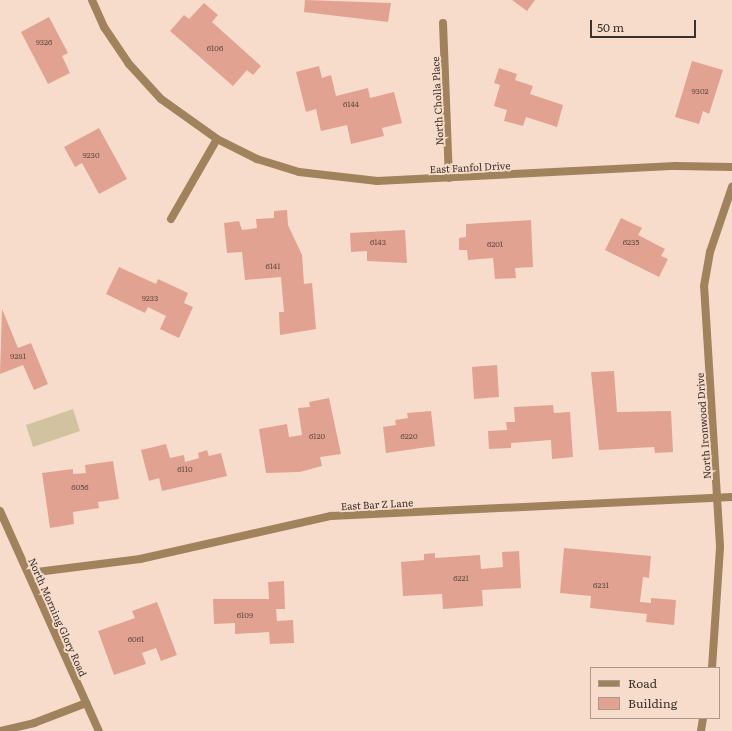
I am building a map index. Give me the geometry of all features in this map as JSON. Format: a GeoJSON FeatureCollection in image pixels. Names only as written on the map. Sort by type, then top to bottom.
{"type":"FeatureCollection","features":[{"type":"Feature","properties":{"kind":"street","name":"East Fanfol Drive"},"geometry":{"type":"LineString","coordinates":[[92,0],[104,27],[129,64],[161,99],[217,139],[257,159],[299,172],[377,181],[676,166],[732,167]]}},
{"type":"Feature","properties":{"kind":"street","name":"North Cholla Place"},"geometry":{"type":"LineString","coordinates":[[443,23],[449,178]]}},
{"type":"Feature","properties":{"kind":"street"},"geometry":{"type":"LineString","coordinates":[[171,219],[217,139]]}},
{"type":"Feature","properties":{"kind":"street","name":"North Ironwood Drive"},"geometry":{"type":"LineString","coordinates":[[712,667],[719,582],[718,498],[704,286],[710,252],[732,187]]}},
{"type":"Feature","properties":{"kind":"street","name":"East Bar Z Lane"},"geometry":{"type":"LineString","coordinates":[[29,573],[140,559],[330,516],[732,497]]}},
{"type":"Feature","properties":{"kind":"street","name":"North Morning Glory Road"},"geometry":{"type":"LineString","coordinates":[[0,511],[99,731]]}},
{"type":"Feature","properties":{"kind":"street"},"geometry":{"type":"LineString","coordinates":[[0,731],[34,723],[86,703]]}},
{"type":"Feature","properties":{"kind":"street"},"geometry":{"type":"LineString","coordinates":[[701,731],[703,719]]}},
{"type":"Feature","properties":{"kind":"shaded area"},"geometry":{"type":"Polygon","coordinates":[[[73,409],[80,431],[33,447],[26,425],[73,409]]]}},
{"type":"Feature","properties":{"kind":"building"},"geometry":{"type":"Polygon","coordinates":[[[305,0],[391,3],[388,22],[304,12],[305,0]]]}},
{"type":"Feature","properties":{"kind":"building"},"geometry":{"type":"Polygon","coordinates":[[[512,0],[535,0],[527,11],[512,0]]]}},
{"type":"Feature","properties":{"kind":"building"},"geometry":{"type":"Polygon","coordinates":[[[204,3],[218,15],[212,22],[261,66],[253,75],[247,70],[233,86],[170,31],[184,15],[189,19],[204,3]]]}},
{"type":"Feature","properties":{"kind":"building"},"geometry":{"type":"Polygon","coordinates":[[[49,17],[68,53],[62,56],[70,73],[48,84],[21,32],[49,17]]]}},
{"type":"Feature","properties":{"kind":"building"},"geometry":{"type":"Polygon","coordinates":[[[692,61],[723,70],[709,114],[703,111],[699,124],[675,117],[692,61]]]}},
{"type":"Feature","properties":{"kind":"building"},"geometry":{"type":"Polygon","coordinates":[[[319,66],[322,78],[331,75],[336,96],[368,88],[370,98],[394,92],[402,123],[382,128],[384,136],[351,144],[347,125],[321,131],[316,109],[306,112],[296,72],[319,66]]]}},
{"type":"Feature","properties":{"kind":"building"},"geometry":{"type":"Polygon","coordinates":[[[499,68],[517,74],[515,80],[533,86],[530,94],[563,105],[557,127],[526,117],[523,126],[504,121],[507,110],[494,106],[500,85],[494,83],[499,68]]]}},
{"type":"Feature","properties":{"kind":"building"},"geometry":{"type":"Polygon","coordinates":[[[99,128],[127,179],[99,194],[82,163],[75,167],[64,147],[99,128]]]}},
{"type":"Feature","properties":{"kind":"building"},"geometry":{"type":"Polygon","coordinates":[[[287,210],[288,225],[302,255],[304,284],[312,283],[316,329],[280,335],[279,312],[284,312],[281,277],[245,280],[242,252],[227,253],[224,223],[239,221],[242,230],[257,228],[256,219],[274,218],[274,211],[287,210]]]}},
{"type":"Feature","properties":{"kind":"building"},"geometry":{"type":"Polygon","coordinates":[[[621,218],[642,228],[638,235],[665,249],[661,256],[668,259],[659,277],[605,250],[621,218]]]}},
{"type":"Feature","properties":{"kind":"building"},"geometry":{"type":"Polygon","coordinates":[[[531,220],[533,267],[515,268],[516,278],[495,279],[493,258],[468,260],[467,250],[459,250],[459,238],[466,237],[466,224],[531,220]]]}},
{"type":"Feature","properties":{"kind":"building"},"geometry":{"type":"Polygon","coordinates":[[[405,230],[407,263],[367,261],[367,251],[351,252],[350,233],[405,230]]]}},
{"type":"Feature","properties":{"kind":"building"},"geometry":{"type":"Polygon","coordinates":[[[119,267],[156,284],[158,279],[188,293],[184,303],[193,307],[179,338],[160,329],[166,316],[148,307],[145,313],[106,294],[119,267]]]}},
{"type":"Feature","properties":{"kind":"building"},"geometry":{"type":"Polygon","coordinates":[[[2,309],[18,348],[31,343],[48,384],[34,390],[23,365],[0,374],[2,309]]]}},
{"type":"Feature","properties":{"kind":"building"},"geometry":{"type":"Polygon","coordinates":[[[497,365],[499,397],[474,399],[472,367],[497,365]]]}},
{"type":"Feature","properties":{"kind":"building"},"geometry":{"type":"Polygon","coordinates":[[[614,371],[617,412],[671,411],[673,452],[655,453],[654,447],[599,450],[591,372],[614,371]]]}},
{"type":"Feature","properties":{"kind":"building"},"geometry":{"type":"Polygon","coordinates":[[[329,398],[341,454],[320,457],[322,466],[300,472],[266,473],[259,429],[287,424],[289,437],[302,435],[298,408],[310,407],[309,402],[329,398]]]}},
{"type":"Feature","properties":{"kind":"building"},"geometry":{"type":"Polygon","coordinates":[[[553,405],[554,413],[570,412],[573,457],[552,459],[551,440],[511,443],[511,448],[489,449],[488,431],[507,430],[506,422],[515,422],[514,407],[553,405]]]}},
{"type":"Feature","properties":{"kind":"building"},"geometry":{"type":"Polygon","coordinates":[[[431,411],[435,446],[386,453],[383,427],[396,425],[395,420],[408,418],[407,413],[431,411]]]}},
{"type":"Feature","properties":{"kind":"building"},"geometry":{"type":"Polygon","coordinates":[[[166,444],[170,458],[184,455],[185,462],[199,458],[198,453],[207,450],[209,456],[221,453],[227,476],[162,491],[159,478],[149,481],[141,450],[166,444]]]}},
{"type":"Feature","properties":{"kind":"building"},"geometry":{"type":"Polygon","coordinates":[[[113,461],[119,499],[98,502],[99,508],[73,512],[74,524],[50,528],[42,473],[73,469],[73,474],[86,473],[85,465],[113,461]]]}},
{"type":"Feature","properties":{"kind":"building"},"geometry":{"type":"Polygon","coordinates":[[[564,548],[651,556],[649,578],[643,577],[640,602],[651,603],[651,598],[676,600],[674,625],[646,622],[647,614],[590,608],[591,596],[560,593],[564,548]]]}},
{"type":"Feature","properties":{"kind":"building"},"geometry":{"type":"Polygon","coordinates":[[[519,551],[521,588],[482,590],[483,606],[443,609],[442,594],[403,596],[401,562],[424,560],[424,554],[435,553],[435,558],[480,555],[481,569],[503,567],[502,552],[519,551]]]}},
{"type":"Feature","properties":{"kind":"building"},"geometry":{"type":"Polygon","coordinates":[[[284,581],[285,609],[276,609],[277,621],[293,620],[294,643],[270,644],[269,632],[235,634],[235,623],[214,624],[213,599],[269,599],[268,582],[284,581]]]}},
{"type":"Feature","properties":{"kind":"building"},"geometry":{"type":"Polygon","coordinates":[[[157,602],[177,655],[161,661],[156,648],[142,653],[146,664],[114,675],[98,631],[135,618],[132,611],[157,602]]]}}]}
